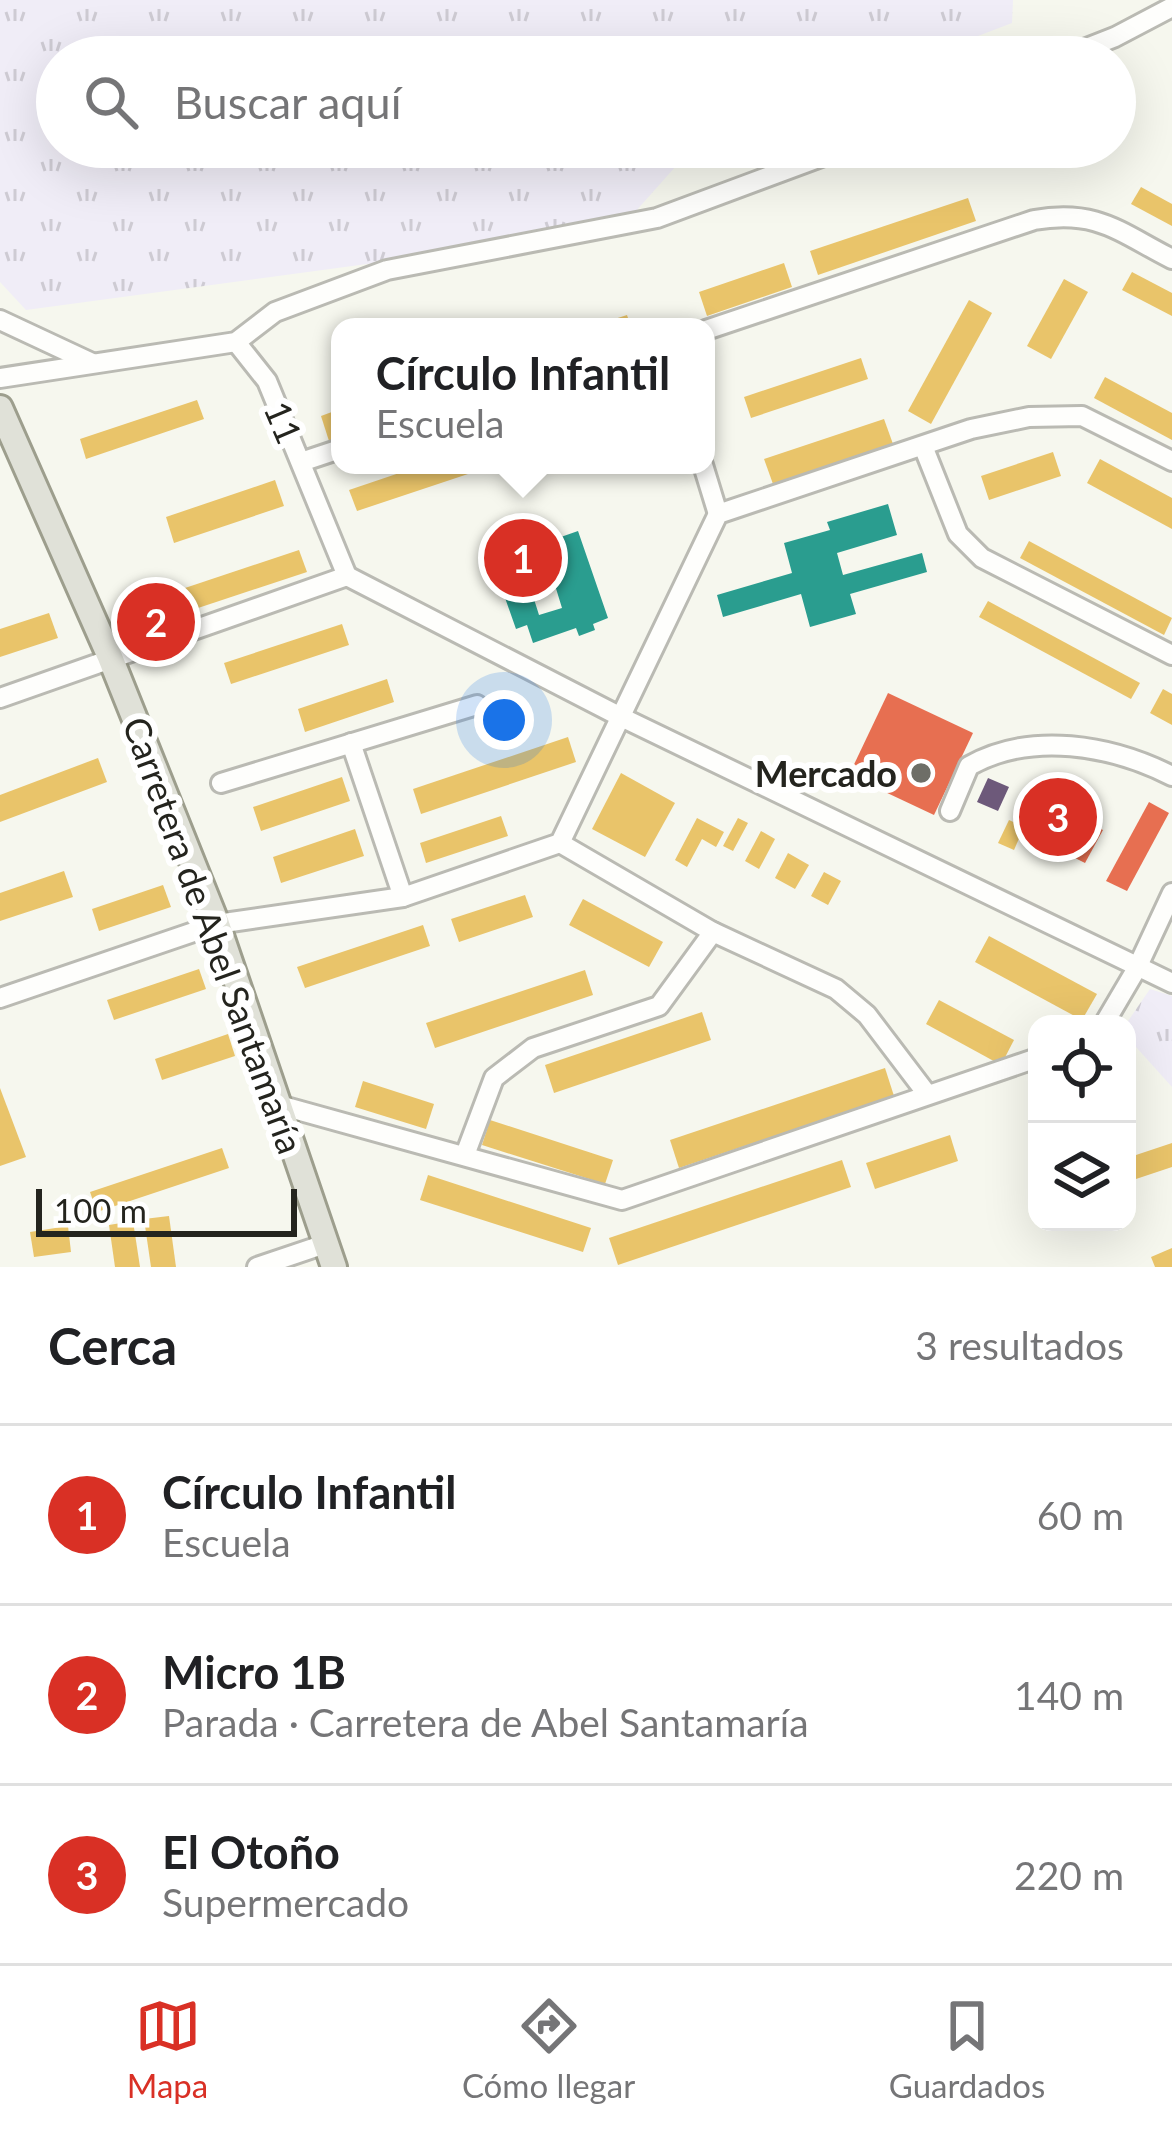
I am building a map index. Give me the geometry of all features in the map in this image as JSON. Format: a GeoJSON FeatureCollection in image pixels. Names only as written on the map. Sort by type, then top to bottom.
{"type":"FeatureCollection","features":[{"type":"Feature","properties":{"kind":"main road","name":"Carretera de Abel Santamaría"},"geometry":{"type":"LineString","coordinates":[[0,407],[110,657],[217,924],[330,1255]]}},
{"type":"Feature","properties":{"kind":"street"},"geometry":{"type":"LineString","coordinates":[[1117,36],[1172,7]]}},
{"type":"Feature","properties":{"kind":"street"},"geometry":{"type":"LineString","coordinates":[[0,378],[236,342],[275,312],[387,270],[657,218],[792,168]]}},
{"type":"Feature","properties":{"kind":"street"},"geometry":{"type":"LineString","coordinates":[[715,327],[1061,215],[1102,220],[1172,259]]}},
{"type":"Feature","properties":{"kind":"street"},"geometry":{"type":"LineString","coordinates":[[0,320],[92,363]]}},
{"type":"Feature","properties":{"kind":"street","name":"11"},"geometry":{"type":"LineString","coordinates":[[236,342],[267,381],[347,576]]}},
{"type":"Feature","properties":{"kind":"street"},"geometry":{"type":"LineString","coordinates":[[718,514],[971,429],[1029,417],[1082,416],[1172,460]]}},
{"type":"Feature","properties":{"kind":"street"},"geometry":{"type":"LineString","coordinates":[[923,446],[958,534],[982,558],[1172,655]]}},
{"type":"Feature","properties":{"kind":"street"},"geometry":{"type":"LineString","coordinates":[[301,461],[331,452]]}},
{"type":"Feature","properties":{"kind":"street"},"geometry":{"type":"LineString","coordinates":[[0,998],[217,924],[403,897],[560,843],[718,514],[706,474]]}},
{"type":"Feature","properties":{"kind":"street"},"geometry":{"type":"LineString","coordinates":[[0,698],[347,576],[620,716],[1172,983]]}},
{"type":"Feature","properties":{"kind":"street"},"geometry":{"type":"LineString","coordinates":[[221,783],[476,705]]}},
{"type":"Feature","properties":{"kind":"street"},"geometry":{"type":"LineString","coordinates":[[351,743],[403,897]]}},
{"type":"Feature","properties":{"kind":"street"},"geometry":{"type":"LineString","coordinates":[[950,811],[969,766],[1010,748],[1108,751],[1172,776]]}},
{"type":"Feature","properties":{"kind":"street"},"geometry":{"type":"LineString","coordinates":[[560,843],[713,932],[836,988],[867,1015],[926,1094]]}},
{"type":"Feature","properties":{"kind":"street"},"geometry":{"type":"LineString","coordinates":[[1109,1015],[1138,968],[1172,893]]}},
{"type":"Feature","properties":{"kind":"street"},"geometry":{"type":"LineString","coordinates":[[465,1155],[494,1078],[533,1048],[658,1006],[713,932]]}},
{"type":"Feature","properties":{"kind":"street"},"geometry":{"type":"LineString","coordinates":[[279,1105],[622,1200],[1028,1061]]}},
{"type":"Feature","properties":{"kind":"street"},"geometry":{"type":"LineString","coordinates":[[257,1267],[330,1255]]}},
{"type":"Feature","properties":{"kind":"green space"},"geometry":{"type":"Polygon","coordinates":[[[0,0],[1013,0],[1012,23],[978,36],[36,36],[36,168],[674,168],[619,230],[26,310],[0,282],[0,0]]]}},
{"type":"Feature","properties":{"kind":"green space"},"geometry":{"type":"Polygon","coordinates":[[[1150,989],[1172,996],[1172,1087],[1136,1047],[1136,1015],[1132,1015],[1150,989]]]}},
{"type":"Feature","properties":{"kind":"building: Viviendas"},"geometry":{"type":"Polygon","coordinates":[[[1141,187],[1172,204],[1172,226],[1131,204],[1141,187]]]}},
{"type":"Feature","properties":{"kind":"building: Viviendas"},"geometry":{"type":"Polygon","coordinates":[[[968,198],[976,221],[818,275],[810,251],[968,198]]]}},
{"type":"Feature","properties":{"kind":"building: Viviendas"},"geometry":{"type":"Polygon","coordinates":[[[784,263],[792,287],[707,316],[699,292],[784,263]]]}},
{"type":"Feature","properties":{"kind":"building: Viviendas"},"geometry":{"type":"Polygon","coordinates":[[[1132,272],[1172,293],[1172,316],[1122,290],[1132,272]]]}},
{"type":"Feature","properties":{"kind":"building: Viviendas"},"geometry":{"type":"Polygon","coordinates":[[[1064,279],[1088,292],[1051,359],[1027,346],[1064,279]]]}},
{"type":"Feature","properties":{"kind":"building: Viviendas"},"geometry":{"type":"Polygon","coordinates":[[[969,300],[992,313],[931,424],[908,411],[969,300]]]}},
{"type":"Feature","properties":{"kind":"building: Viviendas"},"geometry":{"type":"Polygon","coordinates":[[[861,358],[868,379],[751,418],[744,397],[861,358]]]}},
{"type":"Feature","properties":{"kind":"building: Viviendas"},"geometry":{"type":"Polygon","coordinates":[[[1105,377],[1172,413],[1172,440],[1094,398],[1105,377]]]}},
{"type":"Feature","properties":{"kind":"building: Viviendas"},"geometry":{"type":"Polygon","coordinates":[[[197,400],[204,419],[86,459],[80,439],[197,400]]]}},
{"type":"Feature","properties":{"kind":"building: Viviendas"},"geometry":{"type":"Polygon","coordinates":[[[331,412],[331,440],[329,441],[321,416],[331,412]]]}},
{"type":"Feature","properties":{"kind":"building: Viviendas"},"geometry":{"type":"Polygon","coordinates":[[[884,419],[893,444],[773,484],[764,459],[884,419]]]}},
{"type":"Feature","properties":{"kind":"building: Viviendas"},"geometry":{"type":"Polygon","coordinates":[[[1053,452],[1061,476],[989,500],[981,476],[1053,452]]]}},
{"type":"Feature","properties":{"kind":"building: Viviendas"},"geometry":{"type":"Polygon","coordinates":[[[1100,459],[1172,498],[1172,529],[1087,483],[1100,459]]]}},
{"type":"Feature","properties":{"kind":"building: Viviendas"},"geometry":{"type":"Polygon","coordinates":[[[396,474],[468,474],[357,511],[349,490],[396,474]]]}},
{"type":"Feature","properties":{"kind":"building: Viviendas"},"geometry":{"type":"Polygon","coordinates":[[[275,480],[284,506],[174,543],[166,517],[275,480]]]}},
{"type":"Feature","properties":{"kind":"building: Viviendas"},"geometry":{"type":"Polygon","coordinates":[[[1029,541],[1172,618],[1164,635],[1020,558],[1029,541]]]}},
{"type":"Feature","properties":{"kind":"building: Viviendas"},"geometry":{"type":"Polygon","coordinates":[[[299,550],[307,572],[183,613],[176,591],[299,550]]]}},
{"type":"Feature","properties":{"kind":"building: Viviendas"},"geometry":{"type":"Polygon","coordinates":[[[988,601],[1140,683],[1131,699],[979,617],[988,601]]]}},
{"type":"Feature","properties":{"kind":"building: Viviendas"},"geometry":{"type":"Polygon","coordinates":[[[49,613],[58,638],[0,657],[0,629],[49,613]]]}},
{"type":"Feature","properties":{"kind":"building: Viviendas"},"geometry":{"type":"Polygon","coordinates":[[[342,624],[349,645],[231,684],[224,663],[342,624]]]}},
{"type":"Feature","properties":{"kind":"building: Viviendas"},"geometry":{"type":"Polygon","coordinates":[[[387,679],[394,702],[305,732],[298,709],[387,679]]]}},
{"type":"Feature","properties":{"kind":"building: Viviendas"},"geometry":{"type":"Polygon","coordinates":[[[1163,689],[1172,694],[1172,725],[1150,713],[1163,689]]]}},
{"type":"Feature","properties":{"kind":"building: Viviendas"},"geometry":{"type":"Polygon","coordinates":[[[568,737],[576,762],[421,814],[413,789],[568,737]]]}},
{"type":"Feature","properties":{"kind":"building: Viviendas"},"geometry":{"type":"Polygon","coordinates":[[[98,758],[107,782],[0,822],[0,795],[98,758]]]}},
{"type":"Feature","properties":{"kind":"building: Viviendas"},"geometry":{"type":"Polygon","coordinates":[[[621,773],[675,803],[645,857],[592,829],[621,773]]]}},
{"type":"Feature","properties":{"kind":"building: Viviendas"},"geometry":{"type":"Polygon","coordinates":[[[342,777],[350,801],[261,831],[253,807],[342,777]]]}},
{"type":"Feature","properties":{"kind":"building: Viviendas"},"geometry":{"type":"Polygon","coordinates":[[[501,816],[508,836],[426,863],[420,843],[501,816]]]}},
{"type":"Feature","properties":{"kind":"building: Viviendas"},"geometry":{"type":"Polygon","coordinates":[[[697,818],[724,832],[716,847],[702,839],[687,867],[675,860],[697,818]]]}},
{"type":"Feature","properties":{"kind":"building: Viviendas"},"geometry":{"type":"Polygon","coordinates":[[[738,818],[748,823],[733,851],[723,846],[738,818]]]}},
{"type":"Feature","properties":{"kind":"building: Viviendas"},"geometry":{"type":"Polygon","coordinates":[[[1009,820],[1024,827],[1014,850],[998,843],[1009,820]]]}},
{"type":"Feature","properties":{"kind":"building: Viviendas"},"geometry":{"type":"Polygon","coordinates":[[[355,829],[364,856],[281,883],[273,857],[355,829]]]}},
{"type":"Feature","properties":{"kind":"building: Viviendas"},"geometry":{"type":"Polygon","coordinates":[[[761,831],[775,839],[759,869],[745,861],[761,831]]]}},
{"type":"Feature","properties":{"kind":"building: Viviendas"},"geometry":{"type":"Polygon","coordinates":[[[788,853],[809,865],[795,889],[775,878],[788,853]]]}},
{"type":"Feature","properties":{"kind":"building: Viviendas"},"geometry":{"type":"Polygon","coordinates":[[[64,871],[73,897],[0,921],[0,893],[64,871]]]}},
{"type":"Feature","properties":{"kind":"building: Viviendas"},"geometry":{"type":"Polygon","coordinates":[[[824,872],[841,881],[828,905],[811,896],[824,872]]]}},
{"type":"Feature","properties":{"kind":"building: Viviendas"},"geometry":{"type":"Polygon","coordinates":[[[163,885],[171,907],[99,931],[92,909],[163,885]]]}},
{"type":"Feature","properties":{"kind":"building: Viviendas"},"geometry":{"type":"Polygon","coordinates":[[[525,895],[533,917],[459,942],[451,919],[525,895]]]}},
{"type":"Feature","properties":{"kind":"building: Viviendas"},"geometry":{"type":"Polygon","coordinates":[[[583,899],[663,942],[649,967],[569,925],[583,899]]]}},
{"type":"Feature","properties":{"kind":"building: Viviendas"},"geometry":{"type":"Polygon","coordinates":[[[423,925],[430,946],[305,988],[297,967],[423,925]]]}},
{"type":"Feature","properties":{"kind":"building: Viviendas"},"geometry":{"type":"Polygon","coordinates":[[[989,936],[1097,994],[1085,1015],[1073,1015],[975,962],[989,936]]]}},
{"type":"Feature","properties":{"kind":"building: Viviendas"},"geometry":{"type":"Polygon","coordinates":[[[199,969],[206,989],[114,1020],[107,1000],[199,969]]]}},
{"type":"Feature","properties":{"kind":"building: Viviendas"},"geometry":{"type":"Polygon","coordinates":[[[585,970],[593,995],[435,1048],[426,1023],[585,970]]]}},
{"type":"Feature","properties":{"kind":"building: Viviendas"},"geometry":{"type":"Polygon","coordinates":[[[939,1000],[1014,1040],[1001,1065],[926,1024],[939,1000]]]}},
{"type":"Feature","properties":{"kind":"building: Viviendas"},"geometry":{"type":"Polygon","coordinates":[[[702,1012],[711,1040],[554,1093],[545,1065],[702,1012]]]}},
{"type":"Feature","properties":{"kind":"building: Viviendas"},"geometry":{"type":"Polygon","coordinates":[[[228,1034],[235,1056],[162,1080],[155,1059],[228,1034]]]}},
{"type":"Feature","properties":{"kind":"building: Viviendas"},"geometry":{"type":"Polygon","coordinates":[[[885,1068],[894,1096],[679,1168],[670,1140],[885,1068]]]}},
{"type":"Feature","properties":{"kind":"building: Viviendas"},"geometry":{"type":"Polygon","coordinates":[[[363,1081],[434,1104],[426,1129],[355,1107],[363,1081]]]}},
{"type":"Feature","properties":{"kind":"building: Viviendas"},"geometry":{"type":"Polygon","coordinates":[[[0,1088],[26,1157],[0,1166],[0,1088]]]}},
{"type":"Feature","properties":{"kind":"building: Viviendas"},"geometry":{"type":"Polygon","coordinates":[[[490,1120],[613,1160],[605,1184],[482,1145],[490,1120]]]}},
{"type":"Feature","properties":{"kind":"building: Viviendas"},"geometry":{"type":"Polygon","coordinates":[[[950,1135],[958,1161],[875,1189],[866,1163],[950,1135]]]}},
{"type":"Feature","properties":{"kind":"building: Viviendas"},"geometry":{"type":"Polygon","coordinates":[[[1172,1143],[1172,1167],[1136,1179],[1136,1155],[1172,1143]]]}},
{"type":"Feature","properties":{"kind":"building: Viviendas"},"geometry":{"type":"Polygon","coordinates":[[[222,1148],[229,1168],[97,1212],[90,1192],[222,1148]]]}},
{"type":"Feature","properties":{"kind":"building: Viviendas"},"geometry":{"type":"Polygon","coordinates":[[[842,1160],[851,1187],[618,1265],[609,1238],[842,1160]]]}},
{"type":"Feature","properties":{"kind":"building: Viviendas"},"geometry":{"type":"Polygon","coordinates":[[[428,1175],[591,1228],[583,1252],[420,1200],[428,1175]]]}},
{"type":"Feature","properties":{"kind":"building: Viviendas"},"geometry":{"type":"Polygon","coordinates":[[[169,1216],[176,1267],[151,1267],[144,1219],[169,1216]]]}},
{"type":"Feature","properties":{"kind":"building: Viviendas"},"geometry":{"type":"Polygon","coordinates":[[[133,1221],[140,1267],[115,1267],[109,1225],[133,1221]]]}},
{"type":"Feature","properties":{"kind":"building: Viviendas"},"geometry":{"type":"Polygon","coordinates":[[[68,1226],[71,1252],[34,1257],[30,1232],[68,1226]]]}},
{"type":"Feature","properties":{"kind":"building: Viviendas"},"geometry":{"type":"Polygon","coordinates":[[[1172,1248],[1172,1267],[1155,1267],[1151,1257],[1172,1248]]]}},
{"type":"Feature","properties":{"kind":"building: Comercios"},"geometry":{"type":"Polygon","coordinates":[[[888,693],[973,733],[934,815],[849,775],[888,693]]]}},
{"type":"Feature","properties":{"kind":"building: Comercios"},"geometry":{"type":"Polygon","coordinates":[[[1062,784],[1083,796],[1054,850],[1033,838],[1062,784]]]}},
{"type":"Feature","properties":{"kind":"building: Comercios"},"geometry":{"type":"Polygon","coordinates":[[[1149,802],[1169,813],[1127,891],[1106,881],[1149,802]]]}},
{"type":"Feature","properties":{"kind":"building: Comercios"},"geometry":{"type":"Polygon","coordinates":[[[1088,823],[1103,830],[1085,863],[1071,856],[1088,823]]]}},
{"type":"Feature","properties":{"kind":"building: Oficinas"},"geometry":{"type":"Polygon","coordinates":[[[988,778],[1009,787],[998,811],[977,802],[988,778]]]}},
{"type":"Feature","properties":{"kind":"building: Escuelas"},"geometry":{"type":"Polygon","coordinates":[[[888,504],[897,535],[837,553],[843,575],[922,553],[927,572],[850,594],[856,614],[810,627],[801,594],[723,617],[717,595],[792,573],[784,543],[830,530],[827,522],[888,504]]]}},
{"type":"Feature","properties":{"kind":"building: Escuelas"},"geometry":{"type":"Polygon","coordinates":[[[578,531],[608,618],[579,636],[576,628],[533,643],[527,625],[516,629],[492,561],[578,531]],[[550,569],[527,577],[539,615],[562,608],[550,569]]]}},
{"type":"Feature","properties":{"kind":"place","name":"Círculo Infantil"},"geometry":{"type":"Point","coordinates":[523,558]}},
{"type":"Feature","properties":{"kind":"place","name":"Micro 1B"},"geometry":{"type":"Point","coordinates":[156,622]}},
{"type":"Feature","properties":{"kind":"place","name":"Mercado"},"geometry":{"type":"Point","coordinates":[921,773]}},
{"type":"Feature","properties":{"kind":"place","name":"El Otoño"},"geometry":{"type":"Point","coordinates":[1058,817]}}]}
